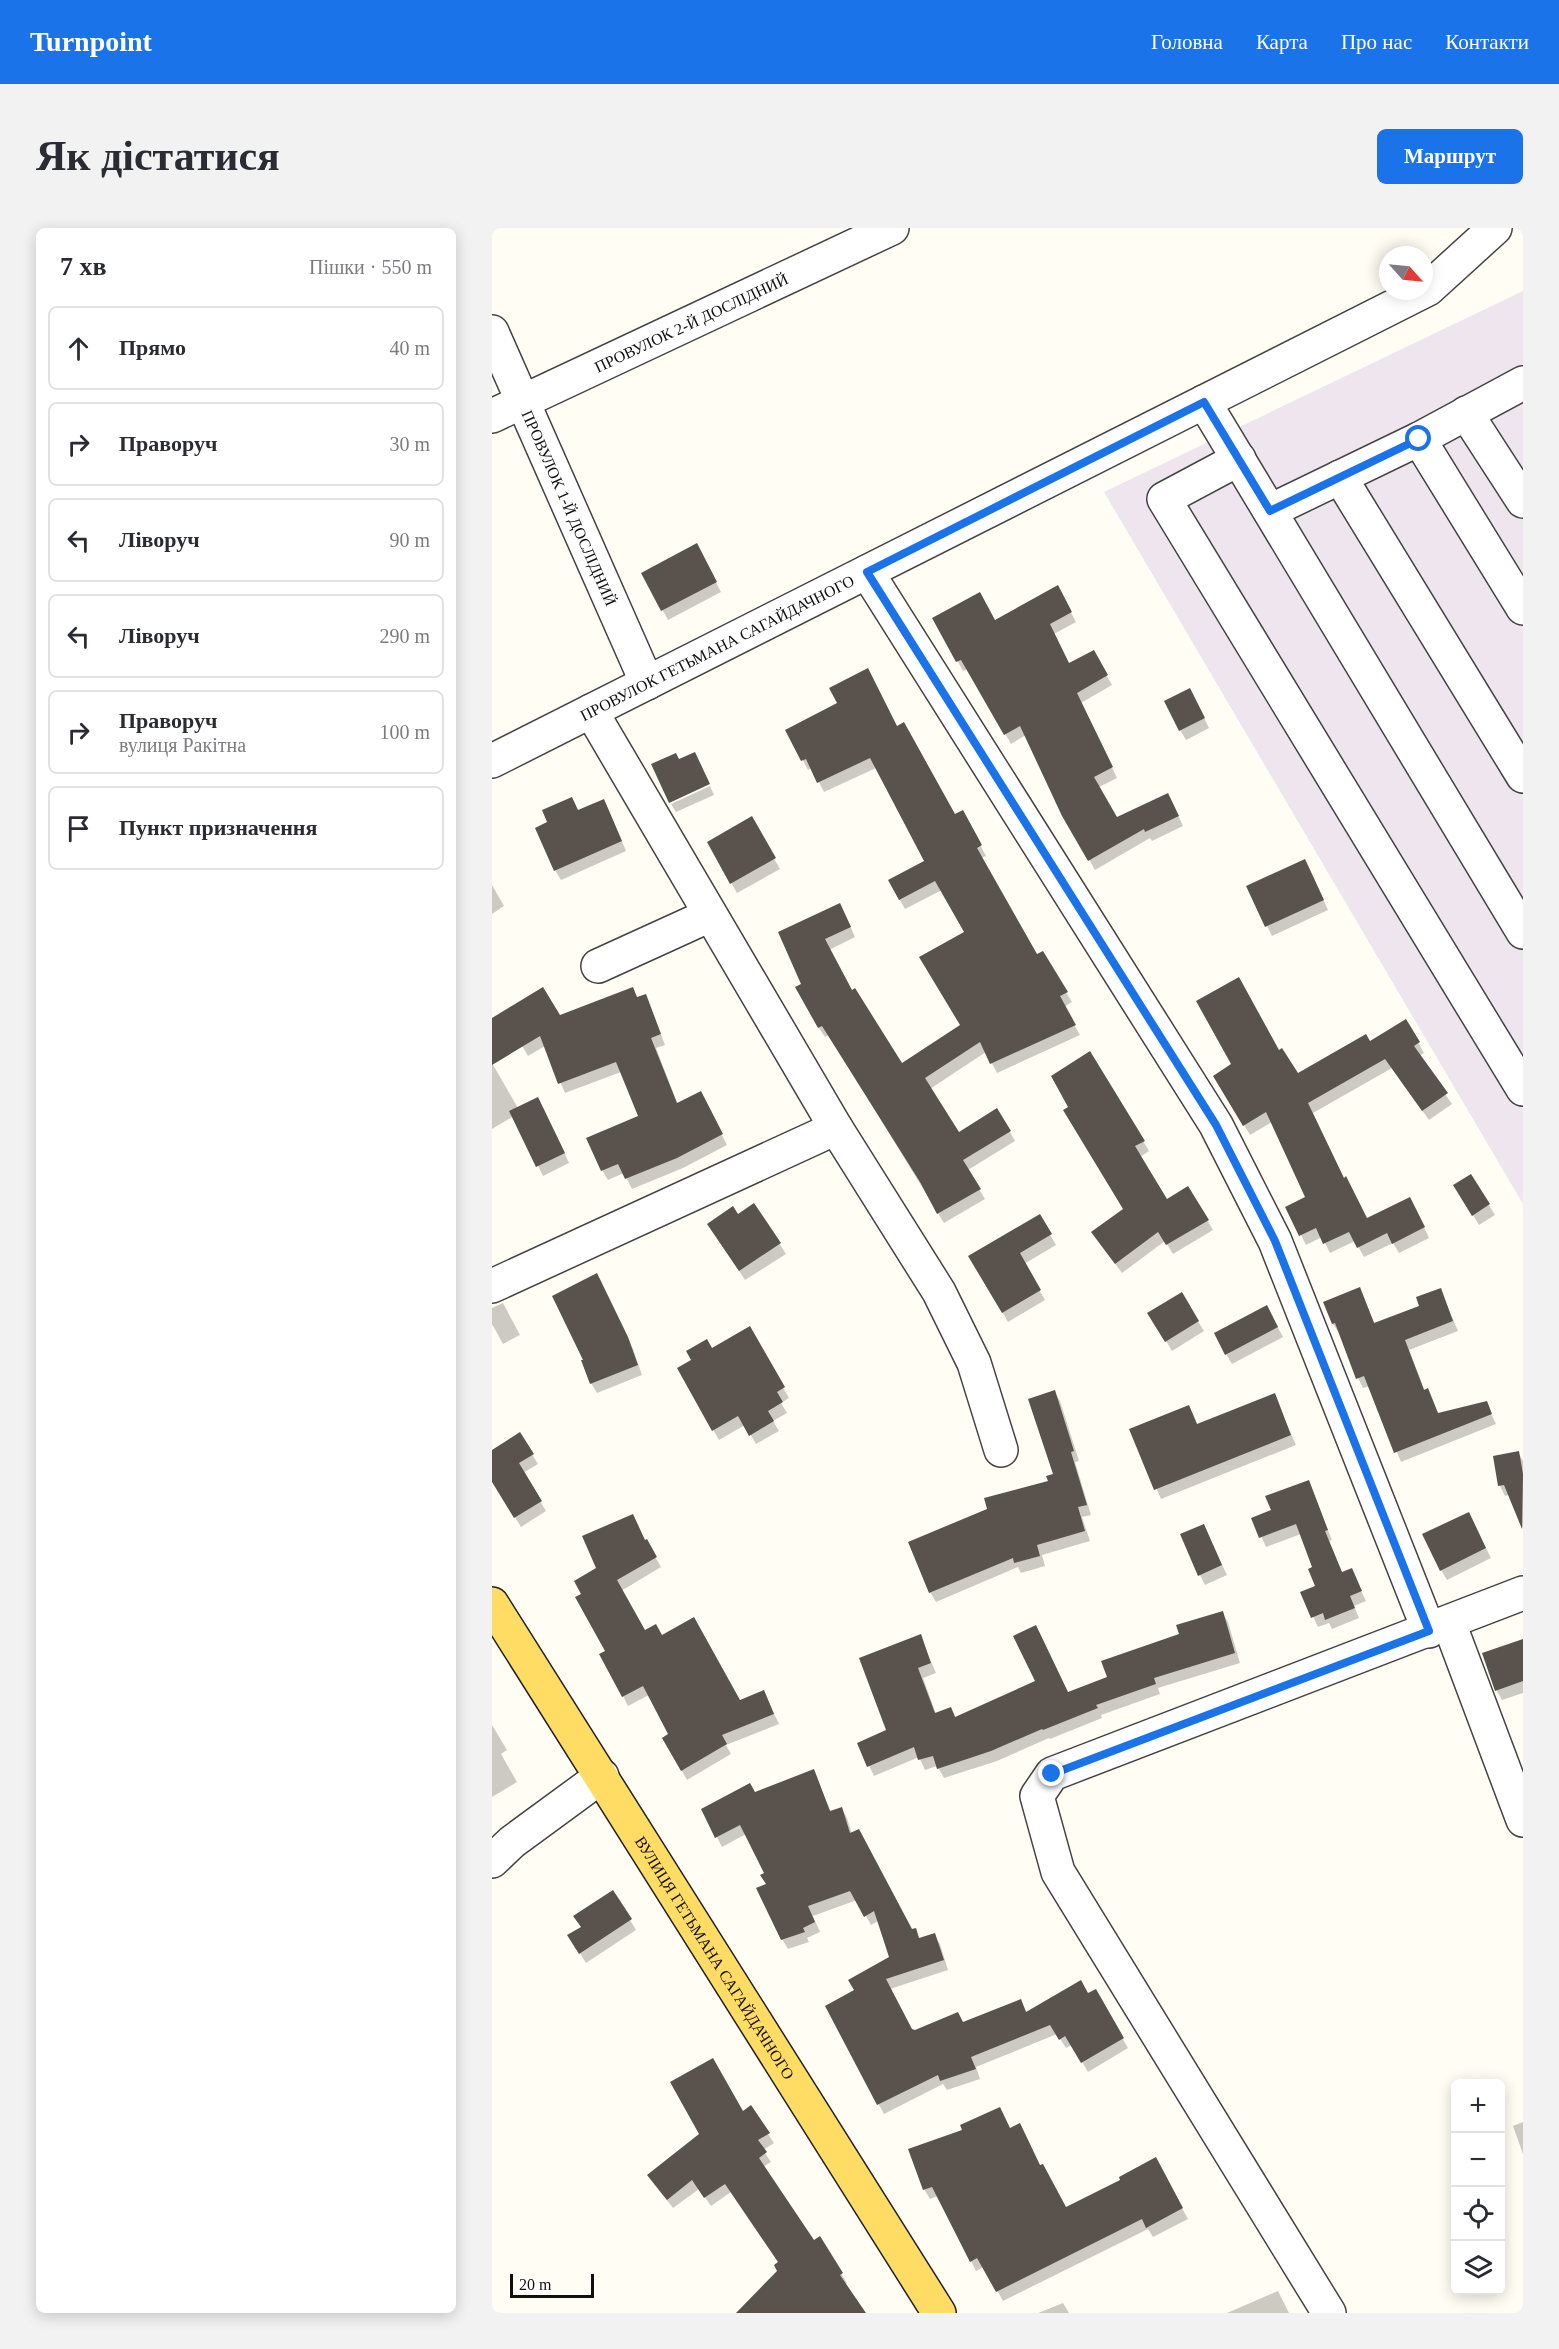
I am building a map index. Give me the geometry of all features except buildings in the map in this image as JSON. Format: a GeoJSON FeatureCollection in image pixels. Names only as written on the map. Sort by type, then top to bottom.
{"type":"FeatureCollection","features":[{"type":"Feature","properties":{"kind":"main road","name":"ВУЛИЦЯ ГЕТЬМАНА САГАЙДАЧНОГО"},"geometry":{"type":"LineString","coordinates":[[492,1604],[939,2313]]}},
{"type":"Feature","properties":{"kind":"street","name":"ПРОВУЛОК 2-Й ДОСЛІДНИЙ"},"geometry":{"type":"LineString","coordinates":[[492,416],[524,403],[892,228]]}},
{"type":"Feature","properties":{"kind":"street","name":"ПРОВУЛОК ГЕТЬМАНА САГАЙДАЧНОГО"},"geometry":{"type":"LineString","coordinates":[[492,761],[1428,289],[1495,228]]}},
{"type":"Feature","properties":{"kind":"street","name":"ПРОВУЛОК 1-Й ДОСЛІДНИЙ"},"geometry":{"type":"LineString","coordinates":[[492,332],[647,683]]}},
{"type":"Feature","properties":{"kind":"street"},"geometry":{"type":"LineString","coordinates":[[1270,511],[1419,439],[1523,383]]}},
{"type":"Feature","properties":{"kind":"street"},"geometry":{"type":"LineString","coordinates":[[1204,402],[1523,932]]}},
{"type":"Feature","properties":{"kind":"street"},"geometry":{"type":"LineString","coordinates":[[1466,413],[1523,501]]}},
{"type":"Feature","properties":{"kind":"street"},"geometry":{"type":"LineString","coordinates":[[1419,439],[1523,608]]}},
{"type":"Feature","properties":{"kind":"street"},"geometry":{"type":"LineString","coordinates":[[1239,459],[1164,499],[1523,1089]]}},
{"type":"Feature","properties":{"kind":"street"},"geometry":{"type":"LineString","coordinates":[[1340,477],[1523,776]]}},
{"type":"Feature","properties":{"kind":"street"},"geometry":{"type":"LineString","coordinates":[[867,572],[1216,1125],[1275,1241],[1523,1820]]}},
{"type":"Feature","properties":{"kind":"street"},"geometry":{"type":"LineString","coordinates":[[591,711],[836,1128],[939,1292],[974,1363],[1001,1450]]}},
{"type":"Feature","properties":{"kind":"street"},"geometry":{"type":"LineString","coordinates":[[598,966],[710,915]]}},
{"type":"Feature","properties":{"kind":"street"},"geometry":{"type":"LineString","coordinates":[[492,1286],[836,1128]]}},
{"type":"Feature","properties":{"kind":"street"},"geometry":{"type":"LineString","coordinates":[[1329,2313],[1058,1872],[1037,1796],[1052,1774],[1523,1593]]}},
{"type":"Feature","properties":{"kind":"street"},"geometry":{"type":"LineString","coordinates":[[492,1861],[512,1842],[602,1776]]}},
{"type":"Feature","properties":{"kind":"shaded area"},"geometry":{"type":"Polygon","coordinates":[[[1523,291],[1523,1204],[1104,492],[1523,291]]]}},
{"type":"Feature","properties":{"kind":"route"},"geometry":{"type":"LineString","coordinates":[[1052,1774],[1429,1631],[1275,1241],[1216,1125],[867,572],[1204,402],[1270,511],[1419,439]]}}]}
